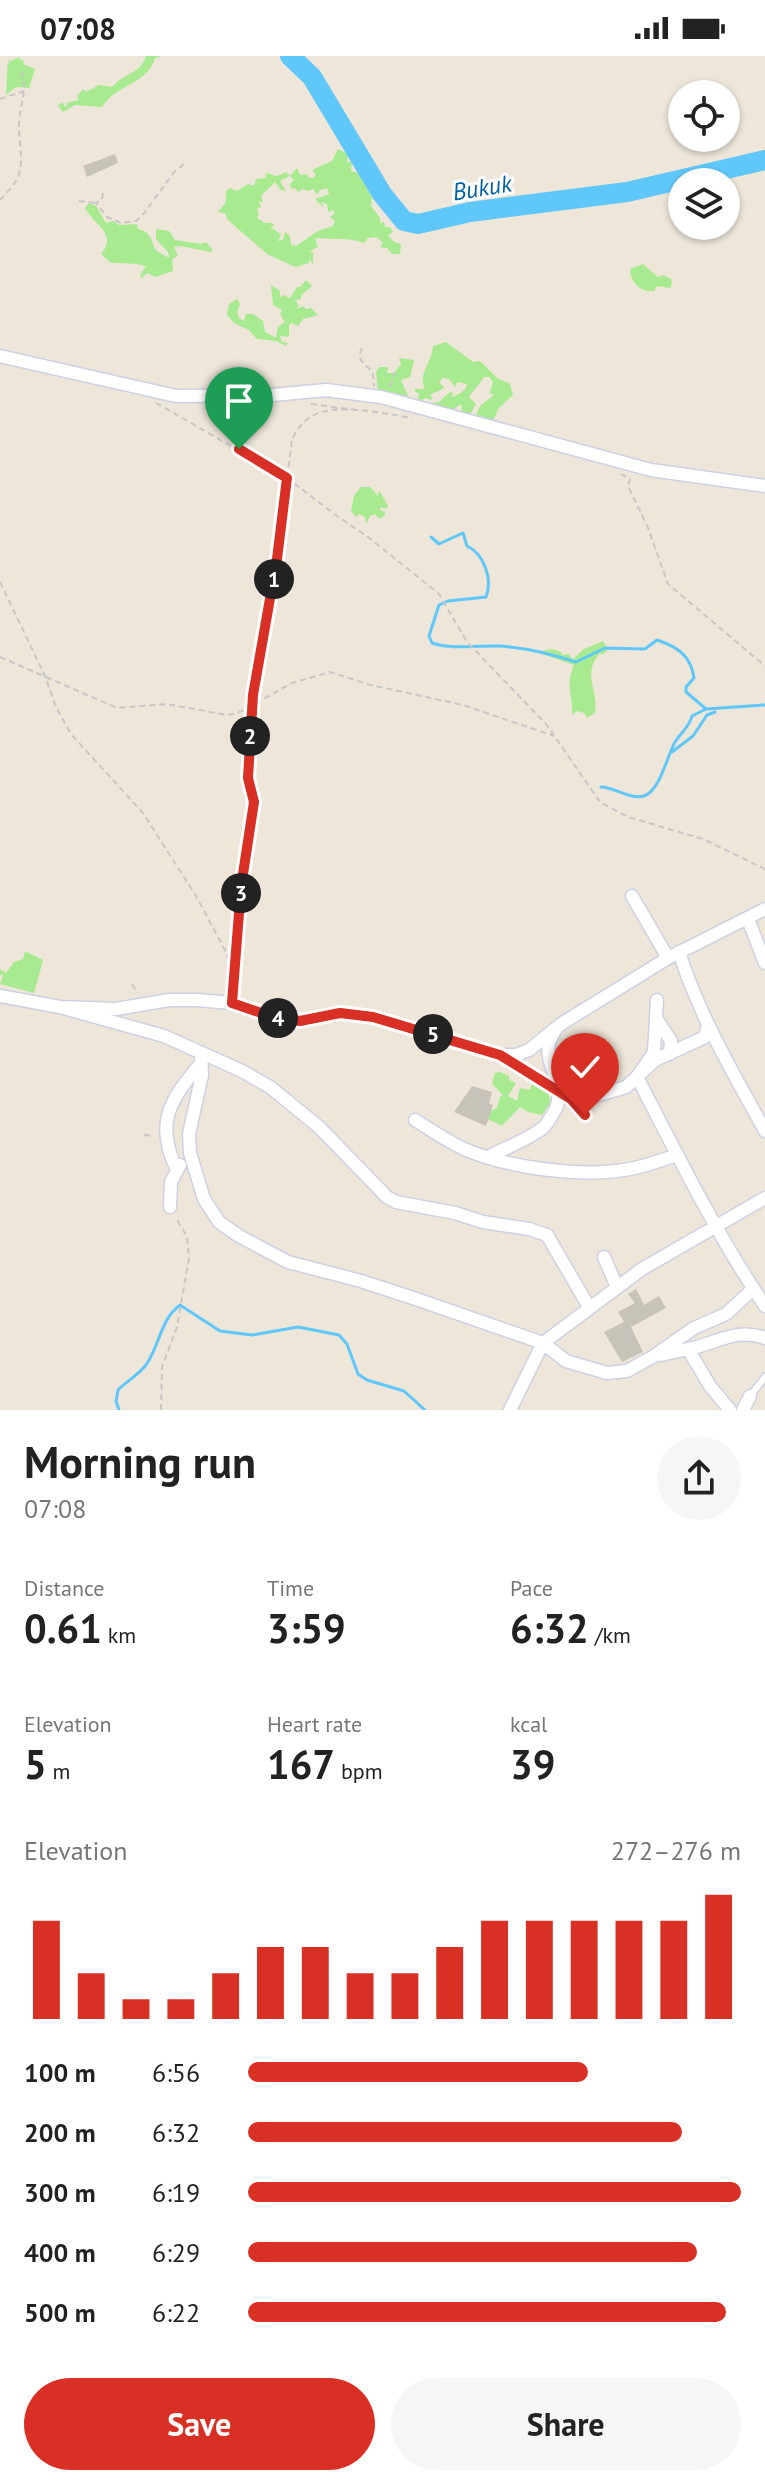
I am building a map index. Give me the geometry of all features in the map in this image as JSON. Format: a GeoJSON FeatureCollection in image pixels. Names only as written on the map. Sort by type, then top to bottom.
{"type":"FeatureCollection","features":[{"type":"Feature","properties":{"kind":"street"},"geometry":{"type":"LineString","coordinates":[[0,356],[176,396],[273,395],[326,390],[384,398],[651,470],[765,486]]}},
{"type":"Feature","properties":{"kind":"street"},"geometry":{"type":"LineString","coordinates":[[632,896],[674,955],[765,1131]]}},
{"type":"Feature","properties":{"kind":"street"},"geometry":{"type":"LineString","coordinates":[[500,1055],[516,1055],[529,1050],[561,1024],[674,955],[765,909]]}},
{"type":"Feature","properties":{"kind":"street"},"geometry":{"type":"LineString","coordinates":[[748,919],[765,963]]}},
{"type":"Feature","properties":{"kind":"street"},"geometry":{"type":"LineString","coordinates":[[0,996],[60,1007],[164,1036],[201,1059],[242,1071],[270,1087],[319,1127],[387,1197],[396,1202],[547,1235],[589,1307]]}},
{"type":"Feature","properties":{"kind":"street"},"geometry":{"type":"LineString","coordinates":[[60,1007],[116,1009],[169,1000],[232,1003],[273,1017],[300,1021],[340,1013],[373,1017],[500,1055],[566,1097],[585,1115]]}},
{"type":"Feature","properties":{"kind":"street"},"geometry":{"type":"LineString","coordinates":[[637,1077],[654,1052],[657,1000]]}},
{"type":"Feature","properties":{"kind":"street"},"geometry":{"type":"LineString","coordinates":[[656,1018],[671,1048]]}},
{"type":"Feature","properties":{"kind":"street"},"geometry":{"type":"LineString","coordinates":[[561,1024],[551,1037],[547,1051],[566,1097]]}},
{"type":"Feature","properties":{"kind":"street"},"geometry":{"type":"LineString","coordinates":[[488,1157],[545,1127],[560,1101],[566,1097],[626,1087],[671,1048],[692,1045],[705,1037],[708,1024]]}},
{"type":"Feature","properties":{"kind":"street"},"geometry":{"type":"LineString","coordinates":[[170,1207],[171,1182],[183,1161],[200,1086],[201,1059]]}},
{"type":"Feature","properties":{"kind":"street"},"geometry":{"type":"LineString","coordinates":[[177,1170],[166,1146],[169,1116],[181,1086],[201,1059]]}},
{"type":"Feature","properties":{"kind":"street"},"geometry":{"type":"LineString","coordinates":[[637,1077],[752,1290],[765,1306]]}},
{"type":"Feature","properties":{"kind":"street"},"geometry":{"type":"LineString","coordinates":[[415,1120],[463,1148],[488,1157],[537,1167],[603,1172],[628,1169],[677,1155]]}},
{"type":"Feature","properties":{"kind":"street"},"geometry":{"type":"LineString","coordinates":[[189,1134],[190,1153],[204,1199],[219,1222],[239,1236],[288,1262],[361,1281],[543,1343],[566,1361],[607,1373],[627,1371],[654,1356],[694,1328],[726,1314],[752,1290]]}},
{"type":"Feature","properties":{"kind":"street"},"geometry":{"type":"LineString","coordinates":[[510,1410],[543,1343],[589,1307],[677,1247],[765,1198]]}},
{"type":"Feature","properties":{"kind":"street"},"geometry":{"type":"LineString","coordinates":[[604,1257],[617,1287]]}},
{"type":"Feature","properties":{"kind":"street"},"geometry":{"type":"LineString","coordinates":[[654,1356],[707,1345],[729,1334],[751,1333],[765,1338]]}},
{"type":"Feature","properties":{"kind":"street"},"geometry":{"type":"LineString","coordinates":[[688,1349],[710,1386],[730,1410]]}},
{"type":"Feature","properties":{"kind":"street"},"geometry":{"type":"LineString","coordinates":[[743,1410],[750,1396]]}},
{"type":"Feature","properties":{"kind":"lane"},"geometry":{"type":"LineString","coordinates":[[750,1396],[765,1377]]}},
{"type":"Feature","properties":{"kind":"path"},"geometry":{"type":"LineString","coordinates":[[0,200],[19,176],[23,154],[19,138],[25,90],[21,72]]}},
{"type":"Feature","properties":{"kind":"path"},"geometry":{"type":"LineString","coordinates":[[0,99],[25,90]]}},
{"type":"Feature","properties":{"kind":"path"},"geometry":{"type":"LineString","coordinates":[[96,203],[107,217],[121,223],[136,221],[175,171],[187,162]]}},
{"type":"Feature","properties":{"kind":"path"},"geometry":{"type":"LineString","coordinates":[[79,201],[96,203],[102,199],[103,193]]}},
{"type":"Feature","properties":{"kind":"path"},"geometry":{"type":"LineString","coordinates":[[362,348],[359,352],[362,363],[373,375],[376,392],[384,398],[396,369]]}},
{"type":"Feature","properties":{"kind":"path"},"geometry":{"type":"LineString","coordinates":[[148,399],[287,478],[439,594],[467,642],[546,724],[600,802],[628,817],[703,839],[765,869]]}},
{"type":"Feature","properties":{"kind":"path"},"geometry":{"type":"LineString","coordinates":[[306,403],[420,419]]}},
{"type":"Feature","properties":{"kind":"path"},"geometry":{"type":"LineString","coordinates":[[232,1003],[232,972],[254,802],[248,778],[252,703],[277,559],[292,439],[311,416],[325,411],[361,410]]}},
{"type":"Feature","properties":{"kind":"path"},"geometry":{"type":"LineString","coordinates":[[614,470],[630,479],[628,486],[648,528],[668,584],[765,666]]}},
{"type":"Feature","properties":{"kind":"path"},"geometry":{"type":"LineString","coordinates":[[0,582],[71,734],[153,827],[196,896],[226,952],[232,972]]}},
{"type":"Feature","properties":{"kind":"path"},"geometry":{"type":"LineString","coordinates":[[0,657],[117,708],[167,704],[227,715],[238,713],[292,683],[330,672],[371,685],[463,705],[555,737]]}},
{"type":"Feature","properties":{"kind":"path"},"geometry":{"type":"LineString","coordinates":[[161,1410],[162,1367],[177,1327],[189,1258],[187,1237],[170,1207]]}},
{"type":"Feature","properties":{"kind":"green space"},"geometry":{"type":"Polygon","coordinates":[[[146,56],[162,56],[155,58],[145,74],[115,93],[102,107],[75,105],[63,112],[58,106],[62,102],[66,108],[67,103],[79,100],[77,96],[83,89],[86,92],[99,85],[112,87],[140,67],[146,56]]]}},
{"type":"Feature","properties":{"kind":"green space"},"geometry":{"type":"Polygon","coordinates":[[[20,57],[24,60],[23,64],[35,69],[29,88],[16,87],[6,95],[8,59],[10,66],[10,61],[20,57]]]}},
{"type":"Feature","properties":{"kind":"green space"},"geometry":{"type":"Polygon","coordinates":[[[338,149],[348,154],[347,162],[352,161],[351,171],[358,173],[372,198],[371,206],[380,223],[384,222],[385,227],[390,227],[393,232],[388,235],[401,244],[400,254],[392,254],[387,248],[380,247],[383,243],[377,237],[368,238],[364,243],[317,238],[318,247],[310,251],[313,253],[313,264],[309,259],[309,263],[295,267],[267,254],[228,220],[225,213],[218,212],[226,202],[226,191],[230,188],[237,191],[248,184],[254,186],[256,179],[266,178],[266,173],[277,176],[286,172],[290,176],[297,168],[300,175],[307,174],[313,178],[316,175],[312,170],[332,161],[338,149]],[[290,176],[280,181],[286,191],[275,182],[261,196],[263,202],[259,202],[261,207],[257,209],[257,218],[272,223],[274,226],[270,227],[281,234],[278,241],[283,240],[285,232],[290,236],[291,245],[296,246],[318,231],[333,226],[335,221],[330,217],[335,213],[333,210],[328,212],[327,204],[321,202],[324,208],[315,199],[329,194],[327,188],[316,195],[314,189],[298,192],[295,188],[291,189],[290,184],[294,180],[290,176]]]}},
{"type":"Feature","properties":{"kind":"green space"},"geometry":{"type":"Polygon","coordinates":[[[89,203],[96,206],[106,223],[137,224],[138,229],[150,236],[158,252],[169,258],[168,252],[156,239],[156,229],[169,231],[175,240],[206,242],[213,250],[174,247],[178,256],[172,259],[173,271],[156,277],[147,273],[142,278],[140,276],[146,266],[111,263],[101,254],[106,247],[106,235],[85,208],[89,203]]]}},
{"type":"Feature","properties":{"kind":"green space"},"geometry":{"type":"Polygon","coordinates":[[[643,264],[658,277],[663,275],[671,279],[670,288],[657,286],[654,291],[649,291],[637,285],[630,269],[643,264]]]}},
{"type":"Feature","properties":{"kind":"green space"},"geometry":{"type":"Polygon","coordinates":[[[306,280],[312,286],[301,295],[301,299],[295,300],[299,305],[296,309],[303,306],[311,308],[318,315],[303,319],[298,326],[289,325],[289,337],[280,336],[282,342],[288,343],[286,346],[276,341],[257,339],[227,315],[229,304],[237,299],[240,304],[237,312],[239,318],[244,321],[246,314],[253,314],[263,321],[265,332],[276,338],[278,327],[285,322],[280,314],[282,310],[273,305],[271,285],[280,291],[280,297],[290,298],[306,280]]]}},
{"type":"Feature","properties":{"kind":"green space"},"geometry":{"type":"Polygon","coordinates":[[[446,342],[473,362],[480,361],[497,378],[510,384],[513,395],[498,409],[494,419],[484,419],[476,414],[481,405],[494,395],[489,395],[493,382],[489,377],[484,377],[469,397],[476,404],[471,413],[462,413],[461,404],[451,411],[426,404],[439,402],[450,392],[453,393],[452,397],[457,395],[467,384],[457,382],[455,387],[449,379],[443,378],[439,382],[444,387],[431,394],[432,400],[425,398],[421,401],[418,398],[419,393],[415,389],[425,389],[423,378],[433,346],[446,342]]]}},
{"type":"Feature","properties":{"kind":"green space"},"geometry":{"type":"Polygon","coordinates":[[[399,358],[414,360],[410,377],[401,380],[408,396],[378,392],[376,372],[379,367],[388,367],[387,373],[394,373],[401,364],[399,358]]]}},
{"type":"Feature","properties":{"kind":"green space"},"geometry":{"type":"Polygon","coordinates":[[[361,487],[370,487],[378,496],[379,490],[388,506],[380,510],[385,515],[379,519],[375,514],[370,516],[366,524],[365,517],[359,514],[356,517],[351,511],[354,496],[361,487]]]}},
{"type":"Feature","properties":{"kind":"green space"},"geometry":{"type":"Polygon","coordinates":[[[603,641],[608,650],[602,655],[600,653],[594,661],[591,676],[595,713],[587,718],[577,711],[572,715],[570,684],[574,665],[536,652],[553,649],[573,659],[584,649],[603,641]]]}},
{"type":"Feature","properties":{"kind":"green space"},"geometry":{"type":"Polygon","coordinates":[[[25,951],[43,960],[34,993],[0,984],[3,976],[0,976],[0,969],[6,973],[14,962],[23,959],[25,951]]]}},
{"type":"Feature","properties":{"kind":"green space"},"geometry":{"type":"Polygon","coordinates":[[[500,1072],[516,1083],[508,1096],[517,1101],[520,1088],[530,1090],[532,1083],[549,1094],[550,1103],[542,1115],[520,1107],[502,1126],[488,1119],[490,1111],[497,1108],[503,1095],[492,1084],[495,1073],[500,1072]]]}},
{"type":"Feature","properties":{"kind":"building"},"geometry":{"type":"Polygon","coordinates":[[[115,154],[118,163],[87,177],[83,166],[115,154]]]}},
{"type":"Feature","properties":{"kind":"building"},"geometry":{"type":"Polygon","coordinates":[[[472,1086],[492,1092],[489,1103],[493,1105],[486,1126],[454,1112],[472,1086]]]}},
{"type":"Feature","properties":{"kind":"building"},"geometry":{"type":"Polygon","coordinates":[[[636,1289],[644,1305],[659,1296],[666,1308],[631,1327],[643,1352],[622,1362],[604,1332],[624,1322],[618,1312],[635,1303],[628,1294],[636,1289]]]}},
{"type":"Feature","properties":{"kind":"waterway","name":"Bukuk"},"geometry":{"type":"LineString","coordinates":[[290,56],[312,77],[382,194],[404,221],[418,224],[470,212],[627,192],[765,160]]}},
{"type":"Feature","properties":{"kind":"waterway"},"geometry":{"type":"LineString","coordinates":[[431,537],[439,544],[463,533],[467,546],[478,555],[488,575],[486,597],[448,601],[439,605],[429,636],[432,643],[457,647],[510,647],[576,662],[605,648],[645,649],[657,640],[677,649],[687,658],[694,678],[686,687],[686,692],[706,709]]}},
{"type":"Feature","properties":{"kind":"waterway"},"geometry":{"type":"LineString","coordinates":[[601,787],[644,796],[659,780],[675,742],[692,716],[706,709],[765,705]]}},
{"type":"Feature","properties":{"kind":"waterway"},"geometry":{"type":"LineString","coordinates":[[672,752],[693,736],[707,715],[715,712]]}},
{"type":"Feature","properties":{"kind":"waterway"},"geometry":{"type":"LineString","coordinates":[[119,1410],[116,1401],[118,1390],[146,1365],[164,1325],[180,1305],[220,1331],[252,1335],[298,1327],[339,1335],[347,1344],[358,1374],[367,1380],[404,1391],[425,1410]]}},
{"type":"Feature","properties":{"kind":"route"},"geometry":{"type":"LineString","coordinates":[[239,449],[287,478],[277,559],[253,695],[248,778],[254,802],[241,887],[232,1003],[273,1017],[300,1021],[340,1013],[373,1017],[500,1055],[571,1099],[585,1115]]}}]}
